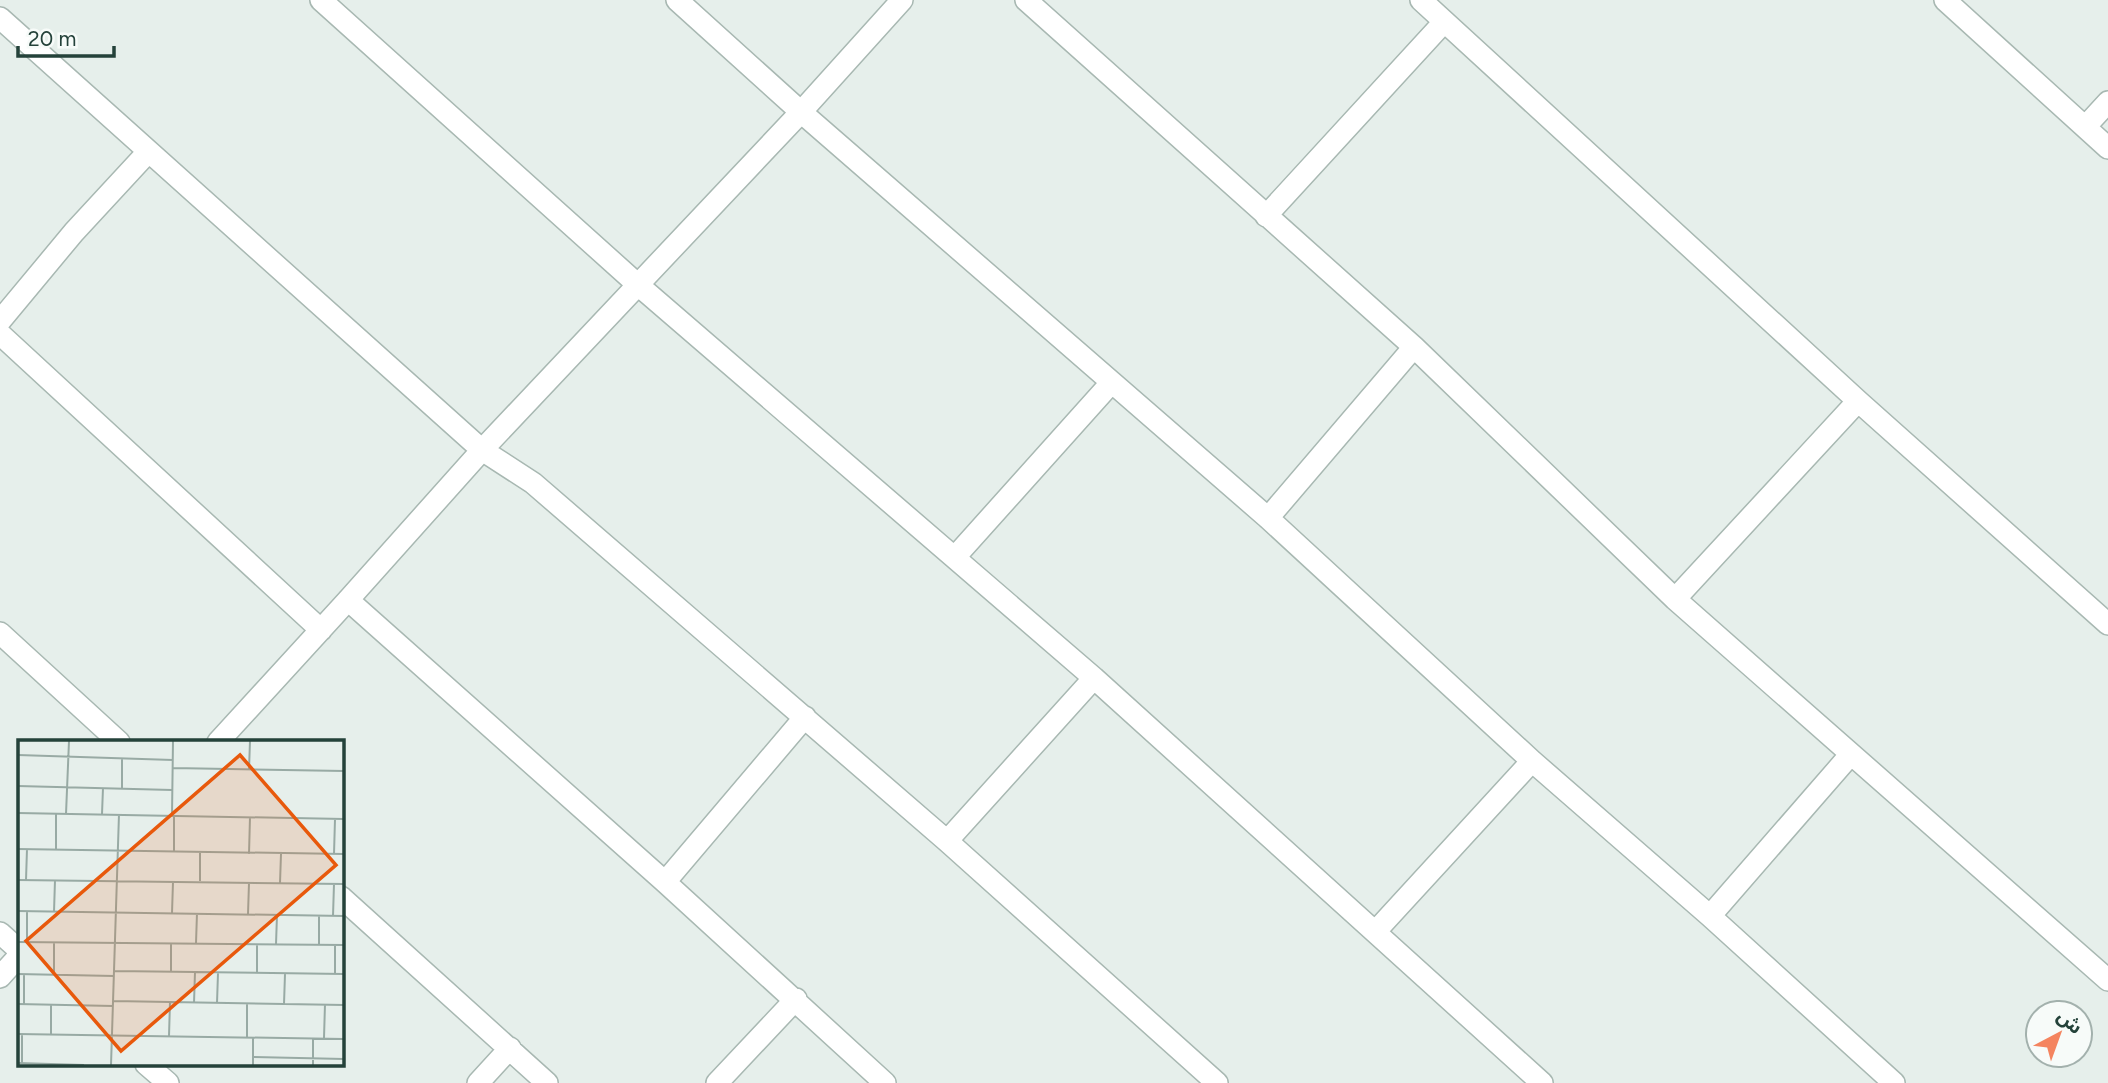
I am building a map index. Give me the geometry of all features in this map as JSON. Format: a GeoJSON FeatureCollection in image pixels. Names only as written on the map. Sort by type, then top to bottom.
{"type":"FeatureCollection","features":[{"type":"Feature","properties":{"kind":"street"},"geometry":{"type":"LineString","coordinates":[[12,0],[0,16],[148,152],[482,450],[533,483],[805,717],[1217,1083]]}},
{"type":"Feature","properties":{"kind":"street"},"geometry":{"type":"LineString","coordinates":[[321,0],[637,284],[1094,678],[1535,1081]]}},
{"type":"Feature","properties":{"kind":"street"},"geometry":{"type":"LineString","coordinates":[[677,0],[1268,518],[1532,761],[1710,916],[1894,1083]]}},
{"type":"Feature","properties":{"kind":"street"},"geometry":{"type":"LineString","coordinates":[[220,740],[482,450],[902,0]]}},
{"type":"Feature","properties":{"kind":"street"},"geometry":{"type":"LineString","coordinates":[[1026,0],[1414,348],[1675,599],[2108,980]]}},
{"type":"Feature","properties":{"kind":"street"},"geometry":{"type":"LineString","coordinates":[[1945,0],[2108,148]]}},
{"type":"Feature","properties":{"kind":"street"},"geometry":{"type":"LineString","coordinates":[[1266,216],[1432,7],[1858,401],[2108,624]]}},
{"type":"Feature","properties":{"kind":"street"},"geometry":{"type":"LineString","coordinates":[[2085,127],[2108,102]]}},
{"type":"Feature","properties":{"kind":"street"},"geometry":{"type":"LineString","coordinates":[[0,321],[74,232],[148,152]]}},
{"type":"Feature","properties":{"kind":"street"},"geometry":{"type":"LineString","coordinates":[[0,334],[321,630]]}},
{"type":"Feature","properties":{"kind":"street"},"geometry":{"type":"LineString","coordinates":[[1268,518],[1414,348]]}},
{"type":"Feature","properties":{"kind":"street"},"geometry":{"type":"LineString","coordinates":[[955,557],[1111,383]]}},
{"type":"Feature","properties":{"kind":"street"},"geometry":{"type":"LineString","coordinates":[[1675,599],[1858,401]]}},
{"type":"Feature","properties":{"kind":"street"},"geometry":{"type":"LineString","coordinates":[[348,600],[666,882],[885,1083]]}},
{"type":"Feature","properties":{"kind":"street"},"geometry":{"type":"LineString","coordinates":[[0,633],[117,740]]}},
{"type":"Feature","properties":{"kind":"street"},"geometry":{"type":"LineString","coordinates":[[947,841],[1094,678]]}},
{"type":"Feature","properties":{"kind":"street"},"geometry":{"type":"LineString","coordinates":[[666,882],[805,717]]}},
{"type":"Feature","properties":{"kind":"street"},"geometry":{"type":"LineString","coordinates":[[1710,916],[1851,754]]}},
{"type":"Feature","properties":{"kind":"street"},"geometry":{"type":"LineString","coordinates":[[1375,932],[1532,761]]}},
{"type":"Feature","properties":{"kind":"street"},"geometry":{"type":"LineString","coordinates":[[343,899],[547,1083]]}},
{"type":"Feature","properties":{"kind":"street"},"geometry":{"type":"LineString","coordinates":[[0,933],[18,949]]}},
{"type":"Feature","properties":{"kind":"street"},"geometry":{"type":"LineString","coordinates":[[0,977],[18,957]]}},
{"type":"Feature","properties":{"kind":"street"},"geometry":{"type":"LineString","coordinates":[[718,1083],[796,999]]}},
{"type":"Feature","properties":{"kind":"street"},"geometry":{"type":"LineString","coordinates":[[478,1083],[510,1048]]}},
{"type":"Feature","properties":{"kind":"street"},"geometry":{"type":"LineString","coordinates":[[148,1066],[168,1083]]}}]}
